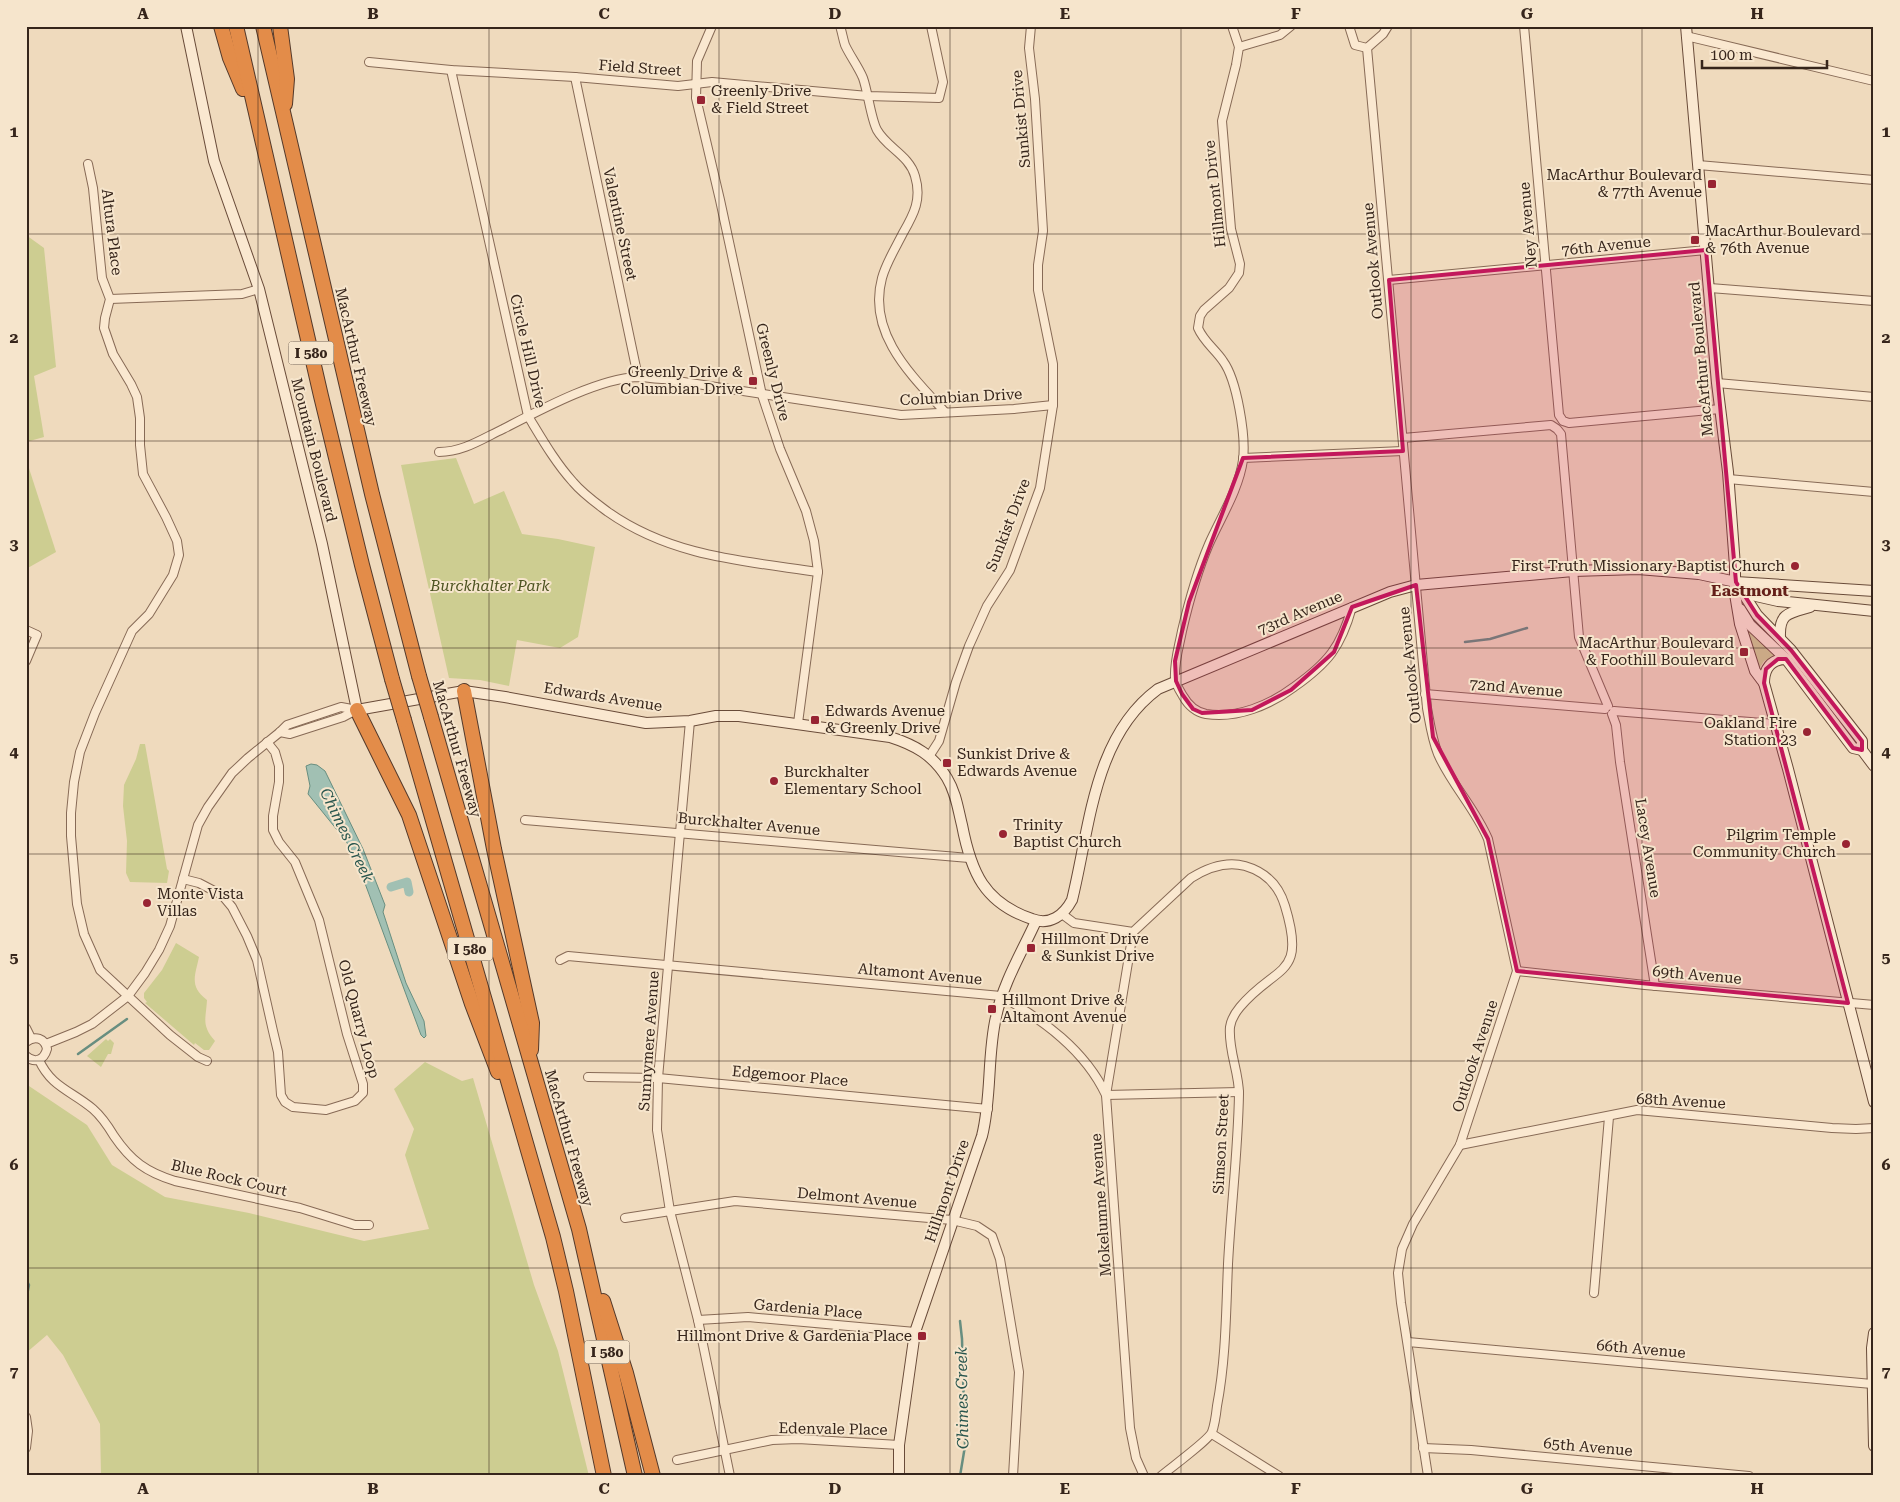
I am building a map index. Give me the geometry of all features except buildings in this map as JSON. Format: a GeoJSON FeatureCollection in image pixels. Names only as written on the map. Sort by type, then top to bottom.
{"type":"FeatureCollection","features":[{"type":"Feature","properties":{"kind":"highway"},"geometry":{"type":"LineString","coordinates":[[222,26],[237,76],[257,123]]}},
{"type":"Feature","properties":{"kind":"highway","name":"I 580"},"geometry":{"type":"LineString","coordinates":[[236,26],[346,500],[392,679],[537,1177],[566,1291],[604,1476]]}},
{"type":"Feature","properties":{"kind":"highway","name":"MacArthur Freeway"},"geometry":{"type":"LineString","coordinates":[[263,26],[370,485],[419,676],[579,1229],[635,1476]]}},
{"type":"Feature","properties":{"kind":"highway"},"geometry":{"type":"LineString","coordinates":[[280,26],[287,79],[284,117]]}},
{"type":"Feature","properties":{"kind":"highway"},"geometry":{"type":"LineString","coordinates":[[464,691],[494,849],[532,1023],[531,1064]]}},
{"type":"Feature","properties":{"kind":"highway"},"geometry":{"type":"LineString","coordinates":[[357,710],[390,774],[412,823],[472,1004],[537,1177]]}},
{"type":"Feature","properties":{"kind":"highway"},"geometry":{"type":"LineString","coordinates":[[579,1229],[618,1345],[653,1476]]}},
{"type":"Feature","properties":{"kind":"main road","name":"Mountain Boulevard"},"geometry":{"type":"LineString","coordinates":[[186,26],[214,161],[259,289],[322,544],[357,710]]}},
{"type":"Feature","properties":{"kind":"main road","name":"MacArthur Boulevard"},"geometry":{"type":"LineString","coordinates":[[1686,31],[1717,383],[1728,479],[1736,582],[1735,594],[1740,624],[1755,671],[1764,683],[1874,1102]]}},
{"type":"Feature","properties":{"kind":"main road","name":"73rd Avenue"},"geometry":{"type":"LineString","coordinates":[[1062,914],[1072,900],[1097,786],[1106,759],[1116,738],[1133,711],[1144,699],[1158,689],[1176,681],[1352,607],[1390,592],[1416,585],[1573,571],[1638,569],[1699,574],[1736,582],[1874,591]]}},
{"type":"Feature","properties":{"kind":"main road"},"geometry":{"type":"LineString","coordinates":[[1736,582],[1757,615],[1780,637],[1862,740],[1862,750],[1874,766]]}},
{"type":"Feature","properties":{"kind":"main road","name":"73rd Avenue"},"geometry":{"type":"LineString","coordinates":[[1736,582],[1756,596],[1778,601],[1874,611]]}},
{"type":"Feature","properties":{"kind":"main road"},"geometry":{"type":"LineString","coordinates":[[1780,637],[1780,624],[1785,616],[1816,605]]}},
{"type":"Feature","properties":{"kind":"main road"},"geometry":{"type":"LineString","coordinates":[[1738,606],[1750,624],[1786,659],[1853,748],[1862,750]]}},
{"type":"Feature","properties":{"kind":"main road"},"geometry":{"type":"LineString","coordinates":[[1764,683],[1764,674],[1770,664],[1778,659],[1786,659]]}},
{"type":"Feature","properties":{"kind":"main road","name":"Edwards Avenue"},"geometry":{"type":"LineString","coordinates":[[357,710],[464,691],[506,696],[646,722],[690,721],[716,716],[739,716],[798,724],[890,737],[908,742],[930,756]]}},
{"type":"Feature","properties":{"kind":"main road"},"geometry":{"type":"LineString","coordinates":[[930,756],[948,779],[956,796],[970,858],[976,874],[987,891],[999,904],[1015,914],[1036,921],[1044,922],[1062,914]]}},
{"type":"Feature","properties":{"kind":"main road","name":"Hillmont Drive"},"geometry":{"type":"LineString","coordinates":[[899,1476],[899,1444],[915,1332],[952,1220],[978,1152],[988,1109],[992,1038],[1001,996],[1036,921]]}},
{"type":"Feature","properties":{"kind":"main road"},"geometry":{"type":"LineString","coordinates":[[1874,1333],[1872,1348],[1874,1446]]}},
{"type":"Feature","properties":{"kind":"street","name":"Greenly Drive"},"geometry":{"type":"LineString","coordinates":[[712,26],[697,61],[696,98],[762,395],[780,450],[806,511],[814,541],[818,572],[798,724]]}},
{"type":"Feature","properties":{"kind":"street"},"geometry":{"type":"LineString","coordinates":[[840,26],[846,46],[857,65],[868,96],[876,129],[885,141],[899,151],[908,162],[915,175],[918,191],[916,210],[882,277],[878,300],[881,323],[891,347],[904,366],[945,412]]}},
{"type":"Feature","properties":{"kind":"street","name":"Field Street"},"geometry":{"type":"LineString","coordinates":[[369,62],[451,70],[575,77],[678,86],[712,82],[868,96],[939,98],[943,82],[931,26]]}},
{"type":"Feature","properties":{"kind":"street","name":"Sunkist Drive"},"geometry":{"type":"LineString","coordinates":[[930,756],[939,741],[956,682],[969,646],[986,606],[1010,570],[1040,488],[1053,405],[1053,364],[1038,290],[1038,265],[1043,231],[1036,109],[1029,48],[1031,26]]}},
{"type":"Feature","properties":{"kind":"street","name":"Hillmont Drive"},"geometry":{"type":"LineString","coordinates":[[1176,681],[1175,661],[1189,602],[1206,552],[1240,473],[1243,458],[1241,417],[1233,382],[1223,361],[1207,344],[1198,328],[1200,316],[1204,310],[1229,288],[1239,274],[1240,264],[1231,229],[1222,121],[1239,47],[1232,26]]}},
{"type":"Feature","properties":{"kind":"street"},"geometry":{"type":"LineString","coordinates":[[1239,47],[1280,35],[1291,26]]}},
{"type":"Feature","properties":{"kind":"street"},"geometry":{"type":"LineString","coordinates":[[1349,26],[1355,45],[1367,48],[1388,26]]}},
{"type":"Feature","properties":{"kind":"street","name":"Ney Avenue"},"geometry":{"type":"LineString","coordinates":[[1524,26],[1559,415],[1563,420],[1569,422],[1720,409]]}},
{"type":"Feature","properties":{"kind":"street"},"geometry":{"type":"LineString","coordinates":[[1686,31],[1874,81]]}},
{"type":"Feature","properties":{"kind":"street","name":"Outlook Avenue"},"geometry":{"type":"LineString","coordinates":[[1367,48],[1425,694],[1432,736],[1439,754],[1482,824],[1488,839],[1517,971],[1460,1145],[1413,1224],[1402,1249],[1398,1272],[1401,1303],[1428,1476]]}},
{"type":"Feature","properties":{"kind":"street","name":"Circle Hill Drive"},"geometry":{"type":"LineString","coordinates":[[451,70],[528,416],[550,452],[574,483],[600,506],[635,529],[672,546],[716,557],[818,572]]}},
{"type":"Feature","properties":{"kind":"street","name":"Valentine Street"},"geometry":{"type":"LineString","coordinates":[[575,77],[638,377]]}},
{"type":"Feature","properties":{"kind":"street","name":"Altura Place"},"geometry":{"type":"LineString","coordinates":[[88,164],[93,188],[102,278],[110,299],[104,328],[113,354],[137,398],[143,474],[166,516],[177,541],[179,555],[172,575],[150,614],[132,631],[95,713],[80,752],[74,782],[71,813],[74,876],[77,904],[84,934],[100,970],[128,996]]}},
{"type":"Feature","properties":{"kind":"street"},"geometry":{"type":"LineString","coordinates":[[1698,165],[1874,180]]}},
{"type":"Feature","properties":{"kind":"street","name":"76th Avenue"},"geometry":{"type":"LineString","coordinates":[[1389,280],[1706,250]]}},
{"type":"Feature","properties":{"kind":"street"},"geometry":{"type":"LineString","coordinates":[[1710,288],[1874,302]]}},
{"type":"Feature","properties":{"kind":"street"},"geometry":{"type":"LineString","coordinates":[[110,299],[242,294],[259,289]]}},
{"type":"Feature","properties":{"kind":"street","name":"Columbian Drive"},"geometry":{"type":"LineString","coordinates":[[440,452],[461,450],[528,416],[594,387],[638,377],[901,415],[1053,405]]}},
{"type":"Feature","properties":{"kind":"street"},"geometry":{"type":"LineString","coordinates":[[1717,383],[1874,397]]}},
{"type":"Feature","properties":{"kind":"street"},"geometry":{"type":"LineString","coordinates":[[1403,438],[1551,425],[1561,434],[1579,637],[1610,710]]}},
{"type":"Feature","properties":{"kind":"street"},"geometry":{"type":"LineString","coordinates":[[1243,458],[1403,451]]}},
{"type":"Feature","properties":{"kind":"street"},"geometry":{"type":"LineString","coordinates":[[1728,479],[1874,492]]}},
{"type":"Feature","properties":{"kind":"street"},"geometry":{"type":"LineString","coordinates":[[1176,681],[1186,701],[1193,709],[1202,713],[1216,715],[1252,710],[1291,690],[1327,661],[1334,652],[1348,622],[1352,607]]}},
{"type":"Feature","properties":{"kind":"street"},"geometry":{"type":"LineString","coordinates":[[26,630],[37,635],[26,661]]}},
{"type":"Feature","properties":{"kind":"street","name":"72nd Avenue"},"geometry":{"type":"LineString","coordinates":[[1425,694],[1775,724]]}},
{"type":"Feature","properties":{"kind":"street"},"geometry":{"type":"LineString","coordinates":[[46,1044],[92,1024],[128,996],[159,950],[170,926],[198,825],[232,773],[280,732],[290,734],[343,717],[357,710]]}},
{"type":"Feature","properties":{"kind":"street","name":"Lacey Avenue"},"geometry":{"type":"LineString","coordinates":[[1610,710],[1616,725],[1620,762],[1655,986]]}},
{"type":"Feature","properties":{"kind":"street","name":"Sunnymere Avenue"},"geometry":{"type":"LineString","coordinates":[[690,721],[658,1078],[657,1130],[670,1211],[698,1320],[730,1476]]}},
{"type":"Feature","properties":{"kind":"street","name":"Old Quarry Loop"},"geometry":{"type":"LineString","coordinates":[[183,879],[199,883],[222,895],[232,907],[257,960],[278,1052],[281,1095],[285,1102],[293,1106],[326,1110],[355,1101],[364,1093],[363,1084],[347,1034],[319,920],[295,862],[279,842],[273,830],[279,766],[275,752],[267,742]]}},
{"type":"Feature","properties":{"kind":"street","name":"Burckhalter Avenue"},"geometry":{"type":"LineString","coordinates":[[525,820],[970,858]]}},
{"type":"Feature","properties":{"kind":"street","name":"Simson Street"},"geometry":{"type":"LineString","coordinates":[[1133,932],[1192,878],[1202,871],[1216,867],[1240,865],[1261,872],[1272,881],[1282,895],[1289,919],[1292,956],[1288,964],[1281,972],[1247,999],[1238,1010],[1230,1025],[1229,1037],[1239,1092],[1228,1264],[1225,1350],[1212,1434]]}},
{"type":"Feature","properties":{"kind":"street"},"geometry":{"type":"LineString","coordinates":[[1062,914],[1074,923],[1133,932]]}},
{"type":"Feature","properties":{"kind":"street","name":"Mokelumne Avenue"},"geometry":{"type":"LineString","coordinates":[[1133,932],[1106,1095],[1130,1428],[1136,1458],[1144,1476]]}},
{"type":"Feature","properties":{"kind":"street","name":"Altamont Avenue"},"geometry":{"type":"LineString","coordinates":[[560,960],[568,956],[1001,996],[1029,1012],[1056,1032],[1092,1069],[1106,1095]]}},
{"type":"Feature","properties":{"kind":"street","name":"69th Avenue"},"geometry":{"type":"LineString","coordinates":[[1517,971],[1655,986],[1874,1005]]}},
{"type":"Feature","properties":{"kind":"street"},"geometry":{"type":"LineString","coordinates":[[128,996],[170,1035],[198,1057],[207,1061]]}},
{"type":"Feature","properties":{"kind":"street"},"geometry":{"type":"LineString","coordinates":[[26,1028],[28,1040],[38,1038],[46,1044]]}},
{"type":"Feature","properties":{"kind":"street"},"geometry":{"type":"LineString","coordinates":[[26,1056],[32,1060],[40,1060],[46,1052],[46,1044]]}},
{"type":"Feature","properties":{"kind":"street","name":"Blue Rock Court"},"geometry":{"type":"LineString","coordinates":[[40,1060],[47,1075],[54,1082],[92,1108],[130,1157],[156,1175],[175,1181],[300,1208],[355,1225],[369,1225]]}},
{"type":"Feature","properties":{"kind":"street","name":"Edgemoor Place"},"geometry":{"type":"LineString","coordinates":[[588,1077],[658,1078],[988,1109]]}},
{"type":"Feature","properties":{"kind":"street"},"geometry":{"type":"LineString","coordinates":[[1106,1095],[1239,1092]]}},
{"type":"Feature","properties":{"kind":"street","name":"68th Avenue"},"geometry":{"type":"LineString","coordinates":[[1460,1145],[1637,1110],[1856,1130],[1874,1128]]}},
{"type":"Feature","properties":{"kind":"street"},"geometry":{"type":"LineString","coordinates":[[1594,1293],[1609,1116]]}},
{"type":"Feature","properties":{"kind":"street","name":"Delmont Avenue"},"geometry":{"type":"LineString","coordinates":[[625,1218],[736,1202],[952,1220],[977,1226],[992,1236],[1000,1259],[1019,1372],[1013,1476]]}},
{"type":"Feature","properties":{"kind":"street","name":"Gardenia Place"},"geometry":{"type":"LineString","coordinates":[[698,1320],[748,1317],[915,1332]]}},
{"type":"Feature","properties":{"kind":"street","name":"66th Avenue"},"geometry":{"type":"LineString","coordinates":[[1408,1342],[1872,1384]]}},
{"type":"Feature","properties":{"kind":"street"},"geometry":{"type":"LineString","coordinates":[[26,1417],[28,1431],[26,1448]]}},
{"type":"Feature","properties":{"kind":"street"},"geometry":{"type":"LineString","coordinates":[[1161,1476],[1212,1434],[1279,1476]]}},
{"type":"Feature","properties":{"kind":"street","name":"Edenvale Place"},"geometry":{"type":"LineString","coordinates":[[677,1460],[772,1440],[798,1438],[899,1444]]}},
{"type":"Feature","properties":{"kind":"street","name":"65th Avenue"},"geometry":{"type":"LineString","coordinates":[[1424,1448],[1480,1451],[1749,1476]]}},
{"type":"Feature","properties":{"kind":"highlighted area"},"geometry":{"type":"Polygon","coordinates":[[[1706,250],[1736,582],[1757,615],[1791,650],[1862,741],[1862,750],[1853,748],[1786,659],[1778,659],[1766,669],[1764,683],[1848,1003],[1517,971],[1488,839],[1433,737],[1416,585],[1352,607],[1334,652],[1291,690],[1252,710],[1202,713],[1193,709],[1182,694],[1176,681],[1175,661],[1189,602],[1243,458],[1403,451],[1389,280],[1706,250]]]}},
{"type":"Feature","properties":{"kind":"green space"},"geometry":{"type":"Polygon","coordinates":[[[26,235],[44,248],[56,367],[34,376],[44,437],[26,442],[26,235]]]}},
{"type":"Feature","properties":{"kind":"green space","name":"Burckhalter Park"},"geometry":{"type":"Polygon","coordinates":[[[456,458],[474,504],[504,491],[522,534],[595,547],[578,637],[560,648],[517,640],[509,686],[480,680],[449,678],[401,465],[456,458]]]}},
{"type":"Feature","properties":{"kind":"green space"},"geometry":{"type":"Polygon","coordinates":[[[26,459],[56,552],[26,569],[26,459]]]}},
{"type":"Feature","properties":{"kind":"green space"},"geometry":{"type":"Polygon","coordinates":[[[1747,629],[1775,656],[1764,661],[1759,669],[1747,629]]]}},
{"type":"Feature","properties":{"kind":"green space"},"geometry":{"type":"Polygon","coordinates":[[[140,744],[145,744],[167,869],[169,871],[167,883],[130,882],[126,873],[127,841],[123,806],[124,785],[136,759],[140,744]]]}},
{"type":"Feature","properties":{"kind":"green space"},"geometry":{"type":"Polygon","coordinates":[[[176,943],[199,957],[195,980],[201,995],[207,1000],[206,1026],[215,1041],[209,1050],[204,1050],[195,1043],[194,1045],[145,1003],[147,1002],[144,998],[144,993],[162,970],[176,943]]]}},
{"type":"Feature","properties":{"kind":"green space"},"geometry":{"type":"Polygon","coordinates":[[[106,1039],[108,1041],[110,1039],[114,1043],[111,1054],[108,1054],[101,1067],[87,1056],[106,1039]]]}},
{"type":"Feature","properties":{"kind":"green space"},"geometry":{"type":"Polygon","coordinates":[[[425,1062],[462,1081],[473,1078],[534,1285],[558,1351],[589,1476],[101,1476],[100,1424],[63,1355],[47,1335],[26,1353],[26,1084],[87,1125],[112,1165],[165,1197],[249,1213],[364,1241],[429,1229],[405,1155],[414,1129],[394,1089],[425,1062]]]}},
{"type":"Feature","properties":{"kind":"water"},"geometry":{"type":"Polygon","coordinates":[[[311,764],[317,765],[325,771],[363,849],[385,905],[383,912],[406,983],[424,1021],[426,1036],[424,1038],[421,1035],[356,859],[346,841],[308,794],[310,786],[306,766],[311,764]]]}},
{"type":"Feature","properties":{"kind":"waterway"},"geometry":{"type":"LineString","coordinates":[[1465,642],[1490,639],[1527,628]]}},
{"type":"Feature","properties":{"kind":"waterway","name":"Chimes Creek"},"geometry":{"type":"LineString","coordinates":[[391,887],[407,882],[409,892]]}},
{"type":"Feature","properties":{"kind":"waterway"},"geometry":{"type":"LineString","coordinates":[[78,1054],[127,1019]]}},
{"type":"Feature","properties":{"kind":"waterway"},"geometry":{"type":"LineString","coordinates":[[26,1279],[29,1285],[26,1300]]}},
{"type":"Feature","properties":{"kind":"waterway","name":"Chimes Creek"},"geometry":{"type":"LineString","coordinates":[[960,1321],[965,1446],[960,1476]]}},
{"type":"Feature","properties":{"kind":"place","name":"Greenly Drive & Field Street"},"geometry":{"type":"Point","coordinates":[701,100]}},
{"type":"Feature","properties":{"kind":"place","name":"MacArthur Boulevard & 77th Avenue"},"geometry":{"type":"Point","coordinates":[1712,184]}},
{"type":"Feature","properties":{"kind":"place","name":"MacArthur Boulevard & 76th Avenue"},"geometry":{"type":"Point","coordinates":[1695,240]}},
{"type":"Feature","properties":{"kind":"place","name":"Greenly Drive & Columbian Drive"},"geometry":{"type":"Point","coordinates":[753,381]}},
{"type":"Feature","properties":{"kind":"place","name":"First Truth Missionary Baptist Church"},"geometry":{"type":"Point","coordinates":[1795,566]}},
{"type":"Feature","properties":{"kind":"place","name":"MacArthur Boulevard & Foothill Boulevard"},"geometry":{"type":"Point","coordinates":[1744,652]}},
{"type":"Feature","properties":{"kind":"place","name":"Edwards Avenue & Greenly Drive"},"geometry":{"type":"Point","coordinates":[815,720]}},
{"type":"Feature","properties":{"kind":"place","name":"Oakland Fire Station 23"},"geometry":{"type":"Point","coordinates":[1807,732]}},
{"type":"Feature","properties":{"kind":"place","name":"Sunkist Drive & Edwards Avenue"},"geometry":{"type":"Point","coordinates":[947,763]}},
{"type":"Feature","properties":{"kind":"place","name":"Burckhalter Elementary School"},"geometry":{"type":"Point","coordinates":[774,781]}},
{"type":"Feature","properties":{"kind":"place","name":"Trinity Baptist Church"},"geometry":{"type":"Point","coordinates":[1003,834]}},
{"type":"Feature","properties":{"kind":"place","name":"Pilgrim Temple Community Church"},"geometry":{"type":"Point","coordinates":[1846,844]}},
{"type":"Feature","properties":{"kind":"place","name":"Monte Vista Villas"},"geometry":{"type":"Point","coordinates":[147,903]}},
{"type":"Feature","properties":{"kind":"place","name":"Hillmont Drive & Sunkist Drive"},"geometry":{"type":"Point","coordinates":[1031,948]}},
{"type":"Feature","properties":{"kind":"place","name":"Hillmont Drive & Altamont Avenue"},"geometry":{"type":"Point","coordinates":[992,1009]}},
{"type":"Feature","properties":{"kind":"place","name":"Hillmont Drive & Gardenia Place"},"geometry":{"type":"Point","coordinates":[922,1336]}},
{"type":"Feature","properties":{"kind":"district","name":"Eastmont"},"geometry":{"type":"Point","coordinates":[1750,590]}}]}
